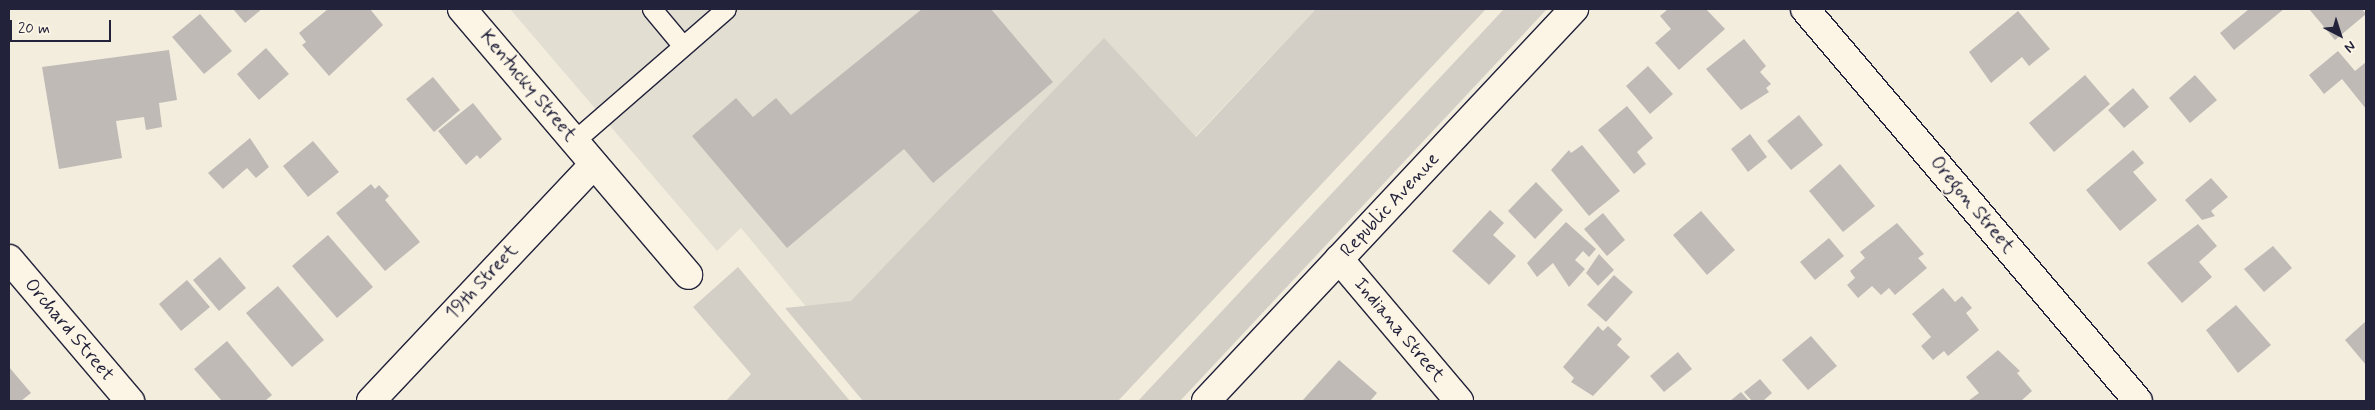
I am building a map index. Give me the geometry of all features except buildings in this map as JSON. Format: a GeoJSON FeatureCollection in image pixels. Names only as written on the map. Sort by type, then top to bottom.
{"type":"FeatureCollection","features":[{"type":"Feature","properties":{"kind":"street","name":"Kentucky Street"},"geometry":{"type":"LineString","coordinates":[[462,9],[688,275]]}},
{"type":"Feature","properties":{"kind":"street","name":"Republic Avenue"},"geometry":{"type":"LineString","coordinates":[[1206,401],[1574,9]]}},
{"type":"Feature","properties":{"kind":"street","name":"Oregon Street"},"geometry":{"type":"LineString","coordinates":[[1805,9],[2138,401]]}},
{"type":"Feature","properties":{"kind":"street","name":"19th Street"},"geometry":{"type":"LineString","coordinates":[[371,401],[594,164]]}},
{"type":"Feature","properties":{"kind":"street","name":"Orchard Street"},"geometry":{"type":"LineString","coordinates":[[9,259],[130,401]]}},
{"type":"Feature","properties":{"kind":"street","name":"Indiana Street"},"geometry":{"type":"LineString","coordinates":[[1339,259],[1459,401]]}},
{"type":"Feature","properties":{"kind":"lane"},"geometry":{"type":"LineString","coordinates":[[652,9],[683,46]]}},
{"type":"Feature","properties":{"kind":"lane"},"geometry":{"type":"LineString","coordinates":[[574,141],[726,9]]}},
{"type":"Feature","properties":{"kind":"shaded area"},"geometry":{"type":"Polygon","coordinates":[[[510,9],[1316,9],[1195,137],[1164,103],[902,401],[884,401],[741,228],[717,251],[510,9]]]}},
{"type":"Feature","properties":{"kind":"shaded area"},"geometry":{"type":"Polygon","coordinates":[[[1316,9],[1486,9],[1118,401],[863,401],[785,308],[851,301],[1104,38],[1196,137],[1316,9]]]}},
{"type":"Feature","properties":{"kind":"shaded area"},"geometry":{"type":"Polygon","coordinates":[[[1504,9],[1547,9],[1180,401],[1138,401],[1504,9]]]}},
{"type":"Feature","properties":{"kind":"shaded area"},"geometry":{"type":"Polygon","coordinates":[[[738,267],[850,401],[726,401],[751,374],[693,307],[738,267]]]}}]}
